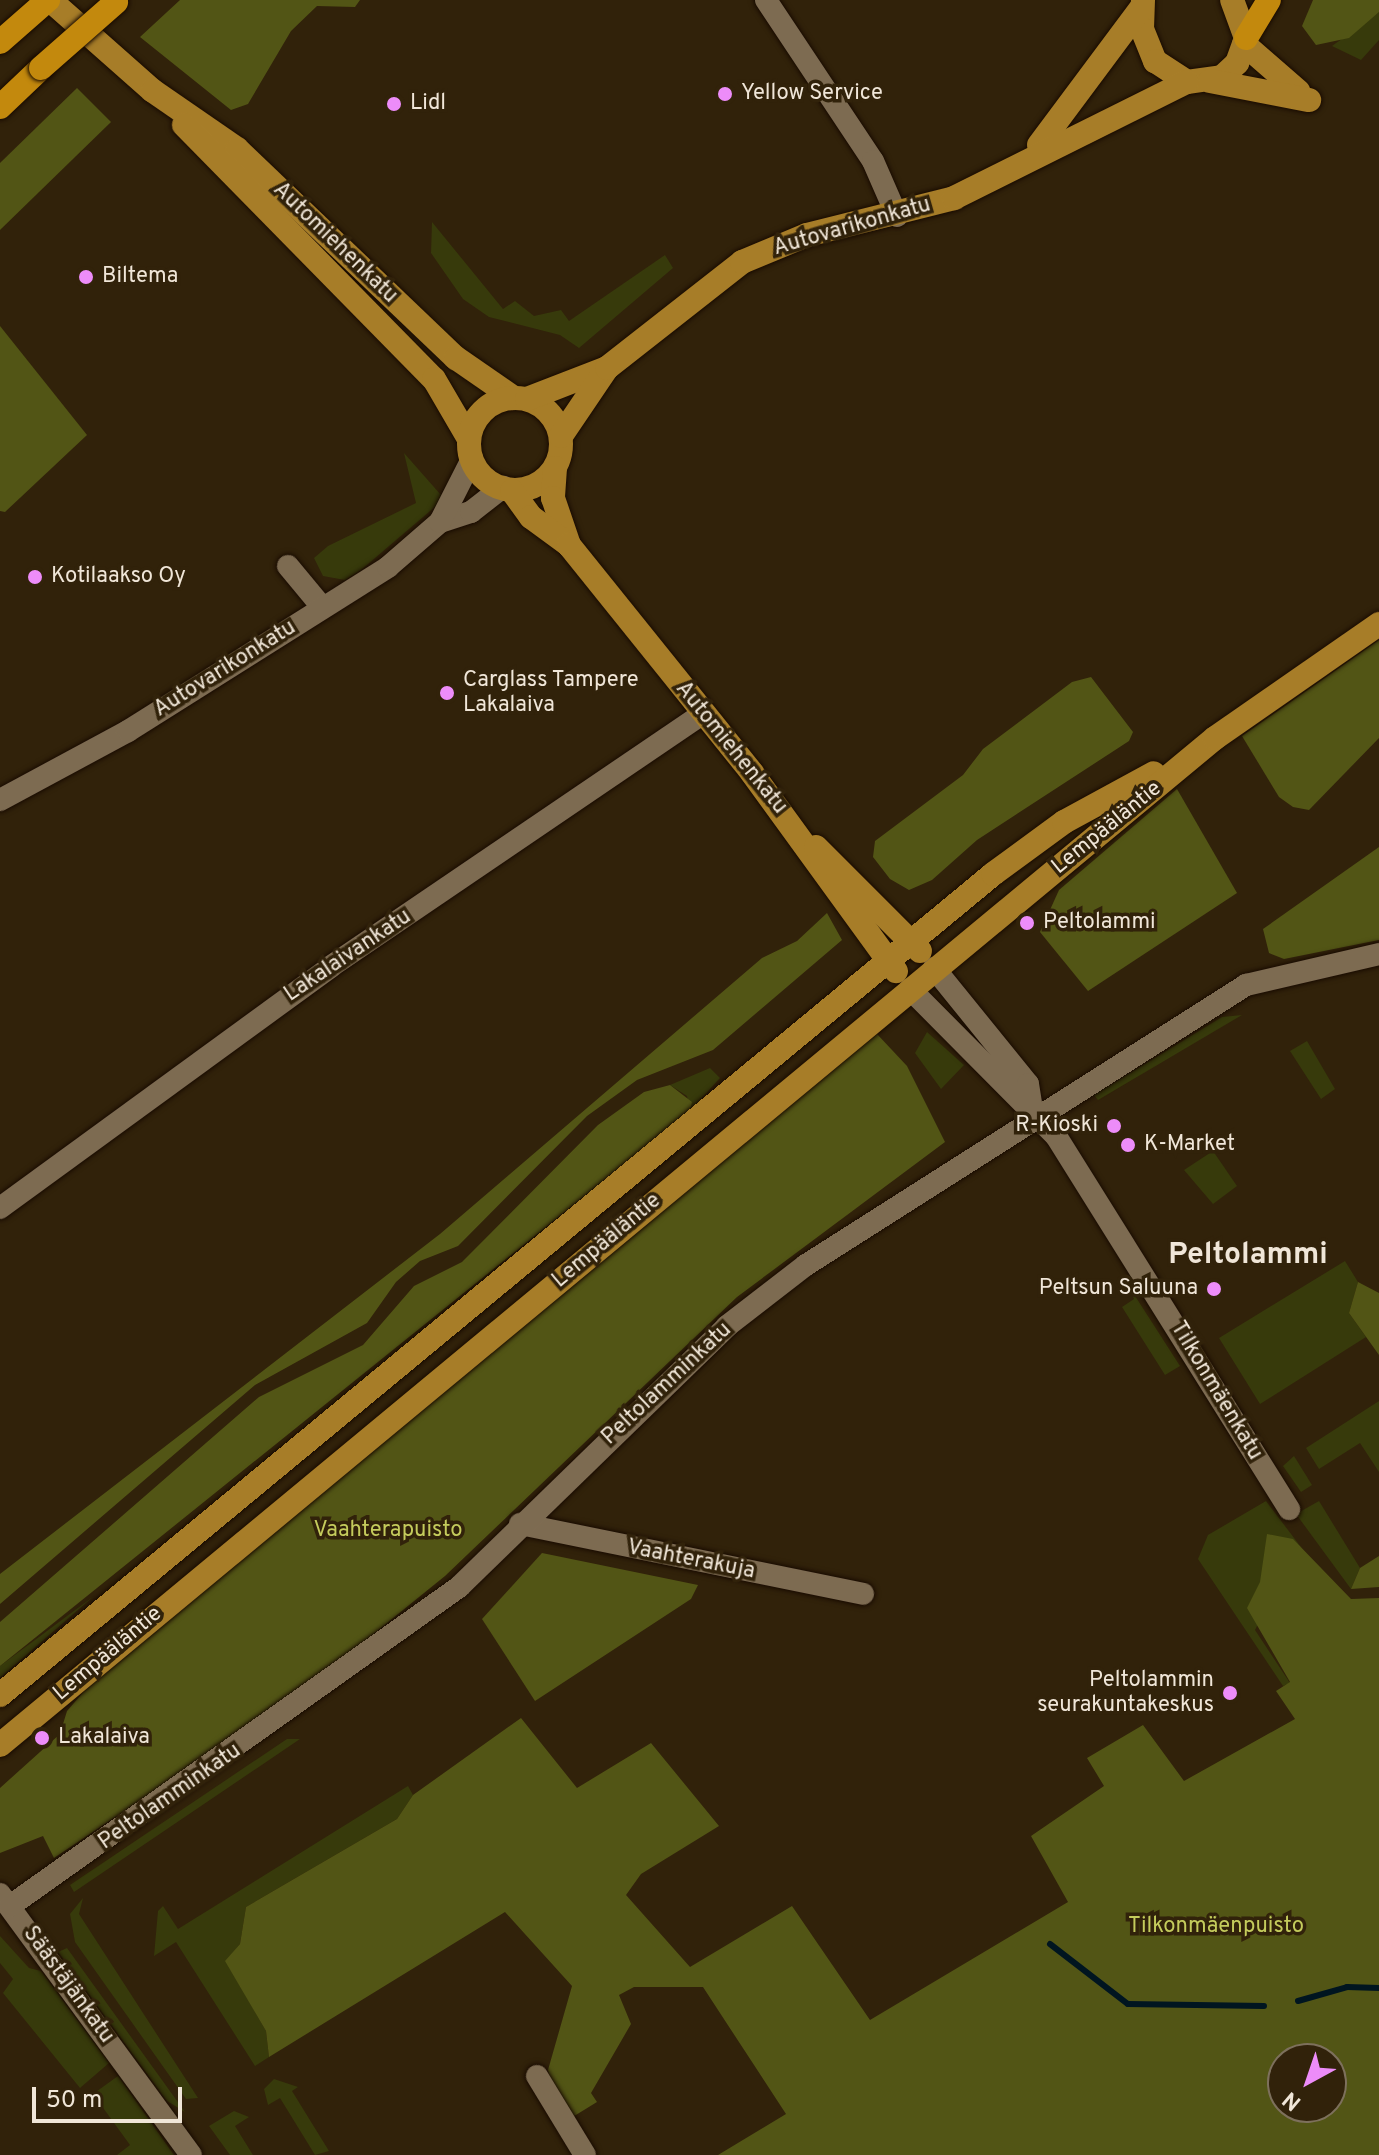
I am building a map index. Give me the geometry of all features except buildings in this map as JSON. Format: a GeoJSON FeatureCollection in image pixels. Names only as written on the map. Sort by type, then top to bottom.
{"type":"FeatureCollection","features":[{"type":"Feature","properties":{"kind":"highway"},"geometry":{"type":"LineString","coordinates":[[2,40],[49,0]]}},
{"type":"Feature","properties":{"kind":"highway"},"geometry":{"type":"LineString","coordinates":[[1245,41],[1269,0]]}},
{"type":"Feature","properties":{"kind":"highway"},"geometry":{"type":"LineString","coordinates":[[0,107],[117,1]]}},
{"type":"Feature","properties":{"kind":"main road","name":"Automiehenkatu"},"geometry":{"type":"LineString","coordinates":[[49,0],[153,91],[434,379],[470,449]]}},
{"type":"Feature","properties":{"kind":"main road"},"geometry":{"type":"LineString","coordinates":[[1142,4],[1155,61],[1199,82],[1309,100],[1245,41],[1232,0]]}},
{"type":"Feature","properties":{"kind":"main road","name":"Autovarikonkatu"},"geometry":{"type":"LineString","coordinates":[[1030,156],[1142,4]]}},
{"type":"Feature","properties":{"kind":"main road","name":"Autovarikonkatu"},"geometry":{"type":"LineString","coordinates":[[561,436],[607,368],[742,262],[807,235],[897,216],[954,198],[1030,156],[1237,63],[1245,41]]}},
{"type":"Feature","properties":{"kind":"main road","name":"Automiehenkatu"},"geometry":{"type":"LineString","coordinates":[[153,91],[237,149],[456,358],[520,398]]}},
{"type":"Feature","properties":{"kind":"main road","name":"Autovarikonkatu"},"geometry":{"type":"LineString","coordinates":[[520,398],[607,368]]}},
{"type":"Feature","properties":{"kind":"main road"},"geometry":{"type":"LineString","coordinates":[[520,398],[549,413],[561,436],[555,468],[533,487],[508,489],[470,449],[490,406],[520,398]]}},
{"type":"Feature","properties":{"kind":"main road","name":"Automiehenkatu"},"geometry":{"type":"LineString","coordinates":[[555,468],[553,498],[569,545]]}},
{"type":"Feature","properties":{"kind":"main road","name":"Automiehenkatu"},"geometry":{"type":"LineString","coordinates":[[508,489],[531,517],[569,545],[704,713],[804,840],[888,962]]}},
{"type":"Feature","properties":{"kind":"main road","name":"Lempääläntie"},"geometry":{"type":"LineString","coordinates":[[0,1745],[1215,738],[1379,624]]}},
{"type":"Feature","properties":{"kind":"main road","name":"Lempääläntie"},"geometry":{"type":"LineString","coordinates":[[0,1695],[912,941],[1064,822],[1215,738]]}},
{"type":"Feature","properties":{"kind":"main road","name":"Automiehenkatu"},"geometry":{"type":"LineString","coordinates":[[804,840],[912,941],[934,968]]}},
{"type":"Feature","properties":{"kind":"main road","name":"Tilkonmäenkatu"},"geometry":{"type":"LineString","coordinates":[[888,962],[910,989]]}},
{"type":"Feature","properties":{"kind":"street"},"geometry":{"type":"LineString","coordinates":[[766,0],[873,161],[897,216]]}},
{"type":"Feature","properties":{"kind":"street","name":"Autovarikonkatu"},"geometry":{"type":"LineString","coordinates":[[440,522],[470,449]]}},
{"type":"Feature","properties":{"kind":"street","name":"Autovarikonkatu"},"geometry":{"type":"LineString","coordinates":[[0,800],[128,731],[322,607],[440,522],[471,512],[508,489]]}},
{"type":"Feature","properties":{"kind":"street"},"geometry":{"type":"LineString","coordinates":[[288,566],[322,607]]}},
{"type":"Feature","properties":{"kind":"street","name":"Lakalaivankatu"},"geometry":{"type":"LineString","coordinates":[[0,1208],[330,967],[704,713]]}},
{"type":"Feature","properties":{"kind":"street","name":"Peltolamminkatu"},"geometry":{"type":"LineString","coordinates":[[5,1900],[459,1587],[520,1524],[756,1302],[1034,1112],[1246,985],[1379,954]]}},
{"type":"Feature","properties":{"kind":"street","name":"Tilkonmäenkatu"},"geometry":{"type":"LineString","coordinates":[[934,968],[1028,1084],[1034,1112]]}},
{"type":"Feature","properties":{"kind":"street","name":"Tilkonmäenkatu"},"geometry":{"type":"LineString","coordinates":[[910,989],[1034,1112],[1090,1185],[1289,1509]]}},
{"type":"Feature","properties":{"kind":"street","name":"Vaahterakuja"},"geometry":{"type":"LineString","coordinates":[[520,1524],[863,1594]]}},
{"type":"Feature","properties":{"kind":"street","name":"Säästäjänkatu"},"geometry":{"type":"LineString","coordinates":[[5,1900],[191,2155]]}},
{"type":"Feature","properties":{"kind":"street"},"geometry":{"type":"LineString","coordinates":[[537,2076],[585,2155]]}},
{"type":"Feature","properties":{"kind":"green space"},"geometry":{"type":"Polygon","coordinates":[[[180,0],[360,0],[355,7],[317,6],[291,31],[248,104],[231,110],[140,37],[180,0]]]}},
{"type":"Feature","properties":{"kind":"green space"},"geometry":{"type":"Polygon","coordinates":[[[1313,0],[1379,0],[1379,12],[1349,38],[1316,45],[1302,26],[1313,0]]]}},
{"type":"Feature","properties":{"kind":"green space"},"geometry":{"type":"Polygon","coordinates":[[[1379,12],[1379,40],[1361,60],[1332,46],[1379,12]]]}},
{"type":"Feature","properties":{"kind":"green space"},"geometry":{"type":"Polygon","coordinates":[[[77,88],[111,122],[0,230],[0,163],[77,88]]]}},
{"type":"Feature","properties":{"kind":"green space"},"geometry":{"type":"Polygon","coordinates":[[[432,222],[503,309],[515,301],[534,316],[561,310],[569,321],[665,255],[673,268],[579,348],[560,335],[489,317],[463,299],[431,253],[432,222]]]}},
{"type":"Feature","properties":{"kind":"green space"},"geometry":{"type":"Polygon","coordinates":[[[0,326],[87,435],[5,512],[0,511],[0,326]]]}},
{"type":"Feature","properties":{"kind":"green space"},"geometry":{"type":"Polygon","coordinates":[[[404,453],[441,495],[436,506],[345,580],[323,576],[314,558],[328,546],[416,503],[404,453]]]}},
{"type":"Feature","properties":{"kind":"green space"},"geometry":{"type":"Polygon","coordinates":[[[1379,640],[1379,738],[1309,810],[1293,807],[1279,797],[1242,736],[1379,640]]]}},
{"type":"Feature","properties":{"kind":"green space"},"geometry":{"type":"Polygon","coordinates":[[[1091,677],[1133,732],[1129,741],[977,840],[932,880],[909,890],[890,879],[873,857],[875,841],[963,775],[983,749],[1072,682],[1091,677]]]}},
{"type":"Feature","properties":{"kind":"green space"},"geometry":{"type":"Polygon","coordinates":[[[1177,789],[1237,893],[1088,991],[1040,932],[1059,890],[1177,789]]]}},
{"type":"Feature","properties":{"kind":"green space"},"geometry":{"type":"Polygon","coordinates":[[[1379,847],[1379,940],[1284,959],[1269,953],[1263,929],[1379,847]]]}},
{"type":"Feature","properties":{"kind":"green space"},"geometry":{"type":"Polygon","coordinates":[[[827,913],[842,940],[713,1050],[637,1080],[587,1116],[458,1246],[420,1261],[396,1282],[367,1323],[255,1385],[0,1604],[0,1574],[440,1234],[762,958],[797,941],[827,913]]]}},
{"type":"Feature","properties":{"kind":"green space"},"geometry":{"type":"Polygon","coordinates":[[[1242,1015],[1098,1100],[1094,1095],[1222,1017],[1242,1015]]]}},
{"type":"Feature","properties":{"kind":"green space"},"geometry":{"type":"Polygon","coordinates":[[[927,1032],[964,1065],[941,1089],[915,1053],[927,1032]]]}},
{"type":"Feature","properties":{"kind":"green space","name":"Vaahterapuisto"},"geometry":{"type":"Polygon","coordinates":[[[877,1034],[907,1066],[945,1142],[737,1297],[445,1576],[303,1691],[54,1858],[43,1836],[0,1853],[0,1788],[60,1734],[67,1711],[93,1681],[877,1034]]]}},
{"type":"Feature","properties":{"kind":"green space"},"geometry":{"type":"Polygon","coordinates":[[[1307,1041],[1335,1089],[1321,1099],[1290,1051],[1307,1041]]]}},
{"type":"Feature","properties":{"kind":"green space"},"geometry":{"type":"Polygon","coordinates":[[[710,1068],[720,1078],[690,1111],[687,1096],[670,1085],[710,1068]]]}},
{"type":"Feature","properties":{"kind":"green space"},"geometry":{"type":"Polygon","coordinates":[[[670,1085],[692,1102],[690,1111],[0,1666],[0,1622],[259,1397],[363,1345],[414,1286],[462,1262],[598,1125],[644,1092],[670,1085]]]}},
{"type":"Feature","properties":{"kind":"green space"},"geometry":{"type":"Polygon","coordinates":[[[1213,1151],[1237,1186],[1213,1204],[1184,1170],[1213,1151]]]}},
{"type":"Feature","properties":{"kind":"green space"},"geometry":{"type":"Polygon","coordinates":[[[1345,1261],[1358,1282],[1349,1313],[1366,1337],[1260,1404],[1219,1338],[1345,1261]]]}},
{"type":"Feature","properties":{"kind":"green space"},"geometry":{"type":"Polygon","coordinates":[[[1358,1282],[1379,1293],[1379,1355],[1349,1313],[1358,1282]]]}},
{"type":"Feature","properties":{"kind":"green space"},"geometry":{"type":"Polygon","coordinates":[[[1128,1285],[1180,1366],[1165,1375],[1122,1307],[1134,1299],[1128,1285]]]}},
{"type":"Feature","properties":{"kind":"green space"},"geometry":{"type":"Polygon","coordinates":[[[1379,1401],[1379,1472],[1360,1443],[1319,1469],[1306,1448],[1379,1401]]]}},
{"type":"Feature","properties":{"kind":"green space"},"geometry":{"type":"Polygon","coordinates":[[[1294,1456],[1312,1485],[1301,1492],[1283,1466],[1294,1456]]]}},
{"type":"Feature","properties":{"kind":"green space"},"geometry":{"type":"Polygon","coordinates":[[[1266,1501],[1329,1584],[1298,1545],[1255,1630],[1290,1683],[1283,1686],[1198,1559],[1208,1535],[1266,1501]]]}},
{"type":"Feature","properties":{"kind":"green space"},"geometry":{"type":"Polygon","coordinates":[[[1319,1501],[1360,1568],[1351,1589],[1296,1514],[1319,1501]]]}},
{"type":"Feature","properties":{"kind":"green space","name":"Tilkonmäenpuisto"},"geometry":{"type":"Polygon","coordinates":[[[1267,1534],[1293,1539],[1351,1599],[1379,1598],[1379,2155],[718,2155],[786,2114],[703,1987],[634,1987],[619,1995],[631,2024],[591,2093],[597,2102],[571,2118],[554,2097],[548,2070],[572,1986],[505,1912],[269,2057],[266,2031],[225,1961],[240,1944],[246,1907],[397,1819],[413,1795],[521,1718],[577,1788],[651,1743],[719,1826],[641,1874],[626,1895],[690,1967],[792,1906],[870,2020],[1068,1902],[1031,1836],[1104,1786],[1087,1758],[1143,1725],[1184,1781],[1295,1719],[1276,1691],[1290,1682],[1247,1608],[1260,1582],[1267,1534]]]}},
{"type":"Feature","properties":{"kind":"green space"},"geometry":{"type":"Polygon","coordinates":[[[542,1553],[698,1585],[691,1599],[535,1701],[482,1619],[542,1553]]]}},
{"type":"Feature","properties":{"kind":"green space"},"geometry":{"type":"Polygon","coordinates":[[[1379,1556],[1379,1587],[1351,1589],[1360,1568],[1379,1556]]]}},
{"type":"Feature","properties":{"kind":"green space"},"geometry":{"type":"Polygon","coordinates":[[[94,1596],[1,1677],[0,1677],[0,1666],[94,1596]]]}},
{"type":"Feature","properties":{"kind":"green space"},"geometry":{"type":"Polygon","coordinates":[[[287,1739],[300,1739],[74,1892],[70,1885],[287,1739]]]}},
{"type":"Feature","properties":{"kind":"green space"},"geometry":{"type":"Polygon","coordinates":[[[408,1786],[413,1795],[397,1819],[246,1907],[240,1944],[226,1961],[266,2031],[269,2057],[255,2066],[176,1942],[154,1956],[158,1911],[163,1906],[178,1929],[408,1786]]]}},
{"type":"Feature","properties":{"kind":"green space"},"geometry":{"type":"Polygon","coordinates":[[[83,1898],[79,1914],[198,2098],[186,2099],[75,1942],[70,1914],[83,1898]]]}},
{"type":"Feature","properties":{"kind":"green space"},"geometry":{"type":"Polygon","coordinates":[[[0,1936],[29,1968],[41,1971],[109,2063],[80,2088],[3,1993],[13,1979],[0,1963],[0,1936]]]}},
{"type":"Feature","properties":{"kind":"green space"},"geometry":{"type":"Polygon","coordinates":[[[67,1948],[185,2112],[167,2101],[58,1952],[67,1948]]]}},
{"type":"Feature","properties":{"kind":"green space"},"geometry":{"type":"Polygon","coordinates":[[[118,2076],[174,2155],[117,2155],[130,2145],[93,2094],[118,2076]]]}},
{"type":"Feature","properties":{"kind":"green space"},"geometry":{"type":"Polygon","coordinates":[[[274,2079],[298,2087],[292,2091],[329,2151],[315,2155],[280,2098],[268,2105],[264,2089],[274,2079]]]}},
{"type":"Feature","properties":{"kind":"green space"},"geometry":{"type":"Polygon","coordinates":[[[234,2111],[249,2117],[235,2126],[253,2155],[230,2155],[209,2126],[234,2111]]]}},
{"type":"Feature","properties":{"kind":"waterway"},"geometry":{"type":"LineString","coordinates":[[1050,1944],[1128,2004],[1264,2006]]}},
{"type":"Feature","properties":{"kind":"waterway"},"geometry":{"type":"LineString","coordinates":[[1298,2001],[1347,1987],[1379,1988]]}},
{"type":"Feature","properties":{"kind":"place","name":"Yellow Service"},"geometry":{"type":"Point","coordinates":[725,94]}},
{"type":"Feature","properties":{"kind":"place","name":"Lidl"},"geometry":{"type":"Point","coordinates":[394,104]}},
{"type":"Feature","properties":{"kind":"place","name":"Biltema"},"geometry":{"type":"Point","coordinates":[86,277]}},
{"type":"Feature","properties":{"kind":"place","name":"Kotilaakso Oy"},"geometry":{"type":"Point","coordinates":[35,577]}},
{"type":"Feature","properties":{"kind":"place","name":"Carglass Tampere Lakalaiva"},"geometry":{"type":"Point","coordinates":[447,693]}},
{"type":"Feature","properties":{"kind":"place","name":"Peltolammi"},"geometry":{"type":"Point","coordinates":[1027,923]}},
{"type":"Feature","properties":{"kind":"place","name":"R-Kioski"},"geometry":{"type":"Point","coordinates":[1114,1126]}},
{"type":"Feature","properties":{"kind":"place","name":"K-Market"},"geometry":{"type":"Point","coordinates":[1128,1145]}},
{"type":"Feature","properties":{"kind":"place","name":"Peltsun Saluuna"},"geometry":{"type":"Point","coordinates":[1214,1289]}},
{"type":"Feature","properties":{"kind":"place","name":"Peltolammin seurakuntakeskus"},"geometry":{"type":"Point","coordinates":[1230,1693]}},
{"type":"Feature","properties":{"kind":"place","name":"Lakalaiva"},"geometry":{"type":"Point","coordinates":[42,1738]}},
{"type":"Feature","properties":{"kind":"district","name":"Peltolammi"},"geometry":{"type":"Point","coordinates":[1248,1256]}}]}
